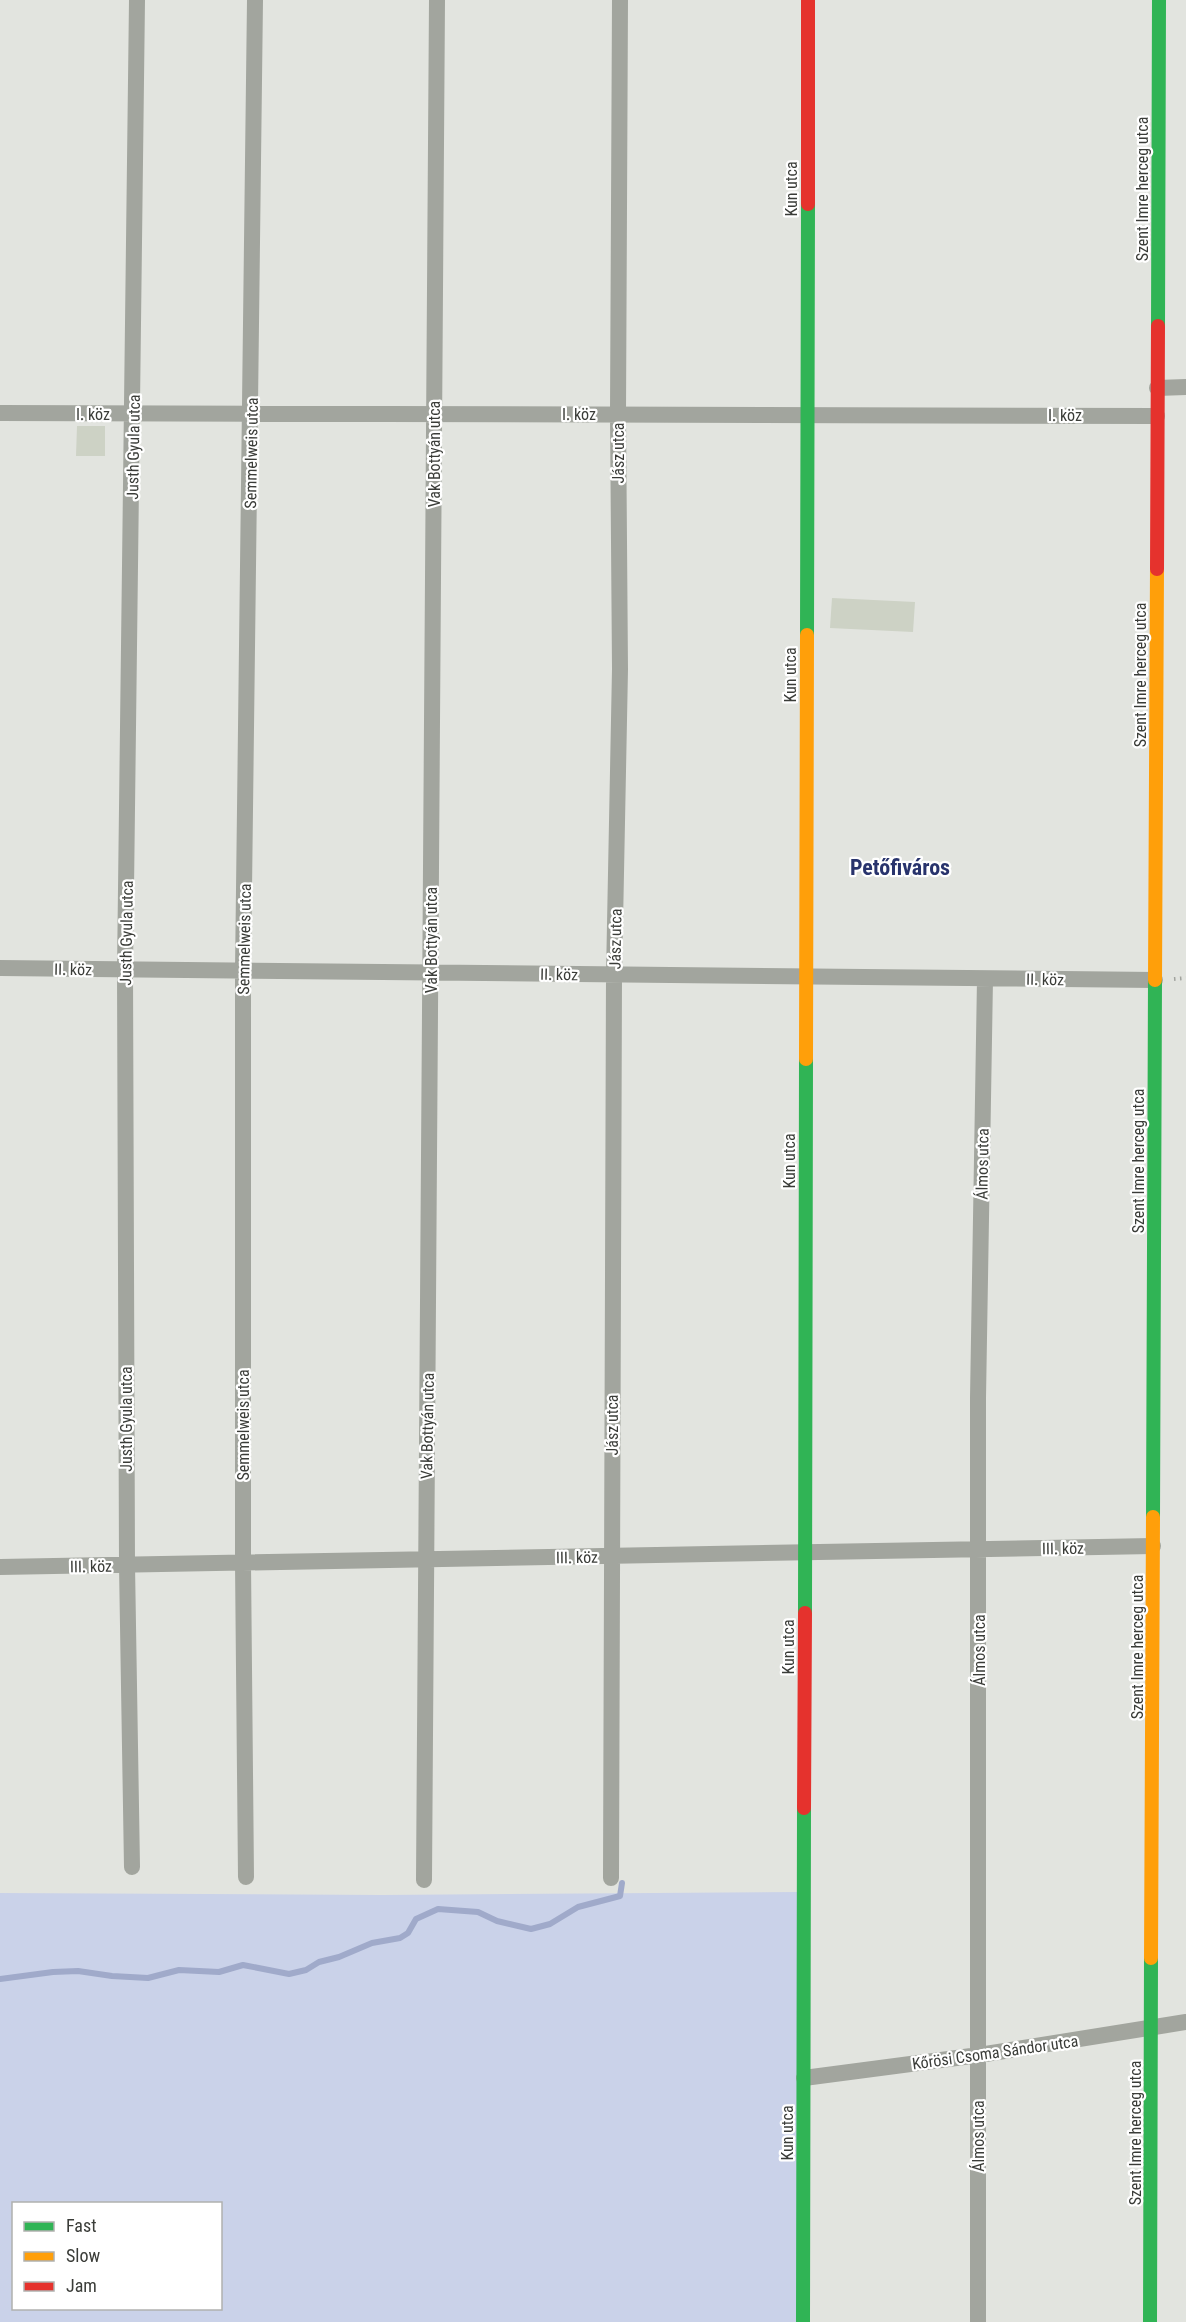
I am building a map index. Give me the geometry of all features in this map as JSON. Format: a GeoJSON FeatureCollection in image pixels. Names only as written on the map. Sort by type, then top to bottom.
{"type":"FeatureCollection","features":[{"type":"Feature","properties":{"kind":"street","name":"Justh Gyula utca"},"geometry":{"type":"LineString","coordinates":[[132,1867],[127,1565],[125,970],[134,414],[137,0]]}},
{"type":"Feature","properties":{"kind":"street","name":"Semmelweis utca"},"geometry":{"type":"LineString","coordinates":[[246,1877],[243,1563],[243,971],[252,414],[255,0]]}},
{"type":"Feature","properties":{"kind":"street","name":"Vak Bottyán utca"},"geometry":{"type":"LineString","coordinates":[[424,1880],[437,0]]}},
{"type":"Feature","properties":{"kind":"street","name":"Jász utca"},"geometry":{"type":"LineString","coordinates":[[611,1878],[614,975],[620,669],[618,414],[620,0]]}},
{"type":"Feature","properties":{"kind":"street","name":"Kun utca"},"geometry":{"type":"LineString","coordinates":[[803,2322],[808,0]]}},
{"type":"Feature","properties":{"kind":"street","name":"Szent Imre herceg utca"},"geometry":{"type":"LineString","coordinates":[[1150,2322],[1159,0]]}},
{"type":"Feature","properties":{"kind":"street"},"geometry":{"type":"LineString","coordinates":[[1157,388],[1186,387]]}},
{"type":"Feature","properties":{"kind":"street","name":"I. köz"},"geometry":{"type":"LineString","coordinates":[[0,413],[1157,416]]}},
{"type":"Feature","properties":{"kind":"street","name":"II. köz"},"geometry":{"type":"LineString","coordinates":[[0,968],[1155,980]]}},
{"type":"Feature","properties":{"kind":"street","name":"Álmos utca"},"geometry":{"type":"LineString","coordinates":[[978,2322],[978,1398],[985,979]]}},
{"type":"Feature","properties":{"kind":"street","name":"III. köz"},"geometry":{"type":"LineString","coordinates":[[0,1567],[1154,1546]]}},
{"type":"Feature","properties":{"kind":"street","name":"Kőrösi Csoma Sándor utca"},"geometry":{"type":"LineString","coordinates":[[804,2078],[979,2055],[1186,2022]]}},
{"type":"Feature","properties":{"kind":"shaded area"},"geometry":{"type":"Polygon","coordinates":[[[801,1892],[800,2322],[0,2322],[0,1893],[382,1895],[801,1892]]]}},
{"type":"Feature","properties":{"kind":"building"},"geometry":{"type":"Polygon","coordinates":[[[77,426],[105,426],[105,456],[76,456],[77,426]]]}},
{"type":"Feature","properties":{"kind":"building"},"geometry":{"type":"Polygon","coordinates":[[[832,598],[915,602],[913,632],[830,628],[832,598]]]}},
{"type":"Feature","properties":{"kind":"waterway"},"geometry":{"type":"LineString","coordinates":[[0,1979],[78,1971],[148,1978],[179,1970],[219,1972],[243,1965],[289,1974],[306,1970],[319,1962],[339,1957],[372,1943],[400,1938],[408,1933],[416,1919],[438,1909],[478,1912],[497,1921],[531,1929],[550,1924],[578,1907],[620,1896],[622,1883]]}},
{"type":"Feature","properties":{"kind":"traffic: fast"},"geometry":{"type":"LineString","coordinates":[[1158,326],[1159,0]]}},
{"type":"Feature","properties":{"kind":"traffic: fast"},"geometry":{"type":"LineString","coordinates":[[807,635],[808,204]]}},
{"type":"Feature","properties":{"kind":"traffic: fast"},"geometry":{"type":"LineString","coordinates":[[1153,1517],[1155,980]]}},
{"type":"Feature","properties":{"kind":"traffic: fast"},"geometry":{"type":"LineString","coordinates":[[805,1613],[806,1059]]}},
{"type":"Feature","properties":{"kind":"traffic: fast"},"geometry":{"type":"LineString","coordinates":[[803,2322],[804,1808]]}},
{"type":"Feature","properties":{"kind":"traffic: fast"},"geometry":{"type":"LineString","coordinates":[[1150,2322],[1151,1958]]}},
{"type":"Feature","properties":{"kind":"traffic: slow"},"geometry":{"type":"LineString","coordinates":[[1155,980],[1157,569]]}},
{"type":"Feature","properties":{"kind":"traffic: slow"},"geometry":{"type":"LineString","coordinates":[[806,1059],[807,635]]}},
{"type":"Feature","properties":{"kind":"traffic: slow"},"geometry":{"type":"LineString","coordinates":[[1151,1958],[1153,1517]]}},
{"type":"Feature","properties":{"kind":"traffic: jam"},"geometry":{"type":"LineString","coordinates":[[808,0],[808,204]]}},
{"type":"Feature","properties":{"kind":"traffic: jam"},"geometry":{"type":"LineString","coordinates":[[1157,569],[1158,326]]}},
{"type":"Feature","properties":{"kind":"traffic: jam"},"geometry":{"type":"LineString","coordinates":[[804,1808],[805,1613]]}},
{"type":"Feature","properties":{"kind":"district","name":"Petőfiváros"},"geometry":{"type":"Point","coordinates":[900,867]}}]}
